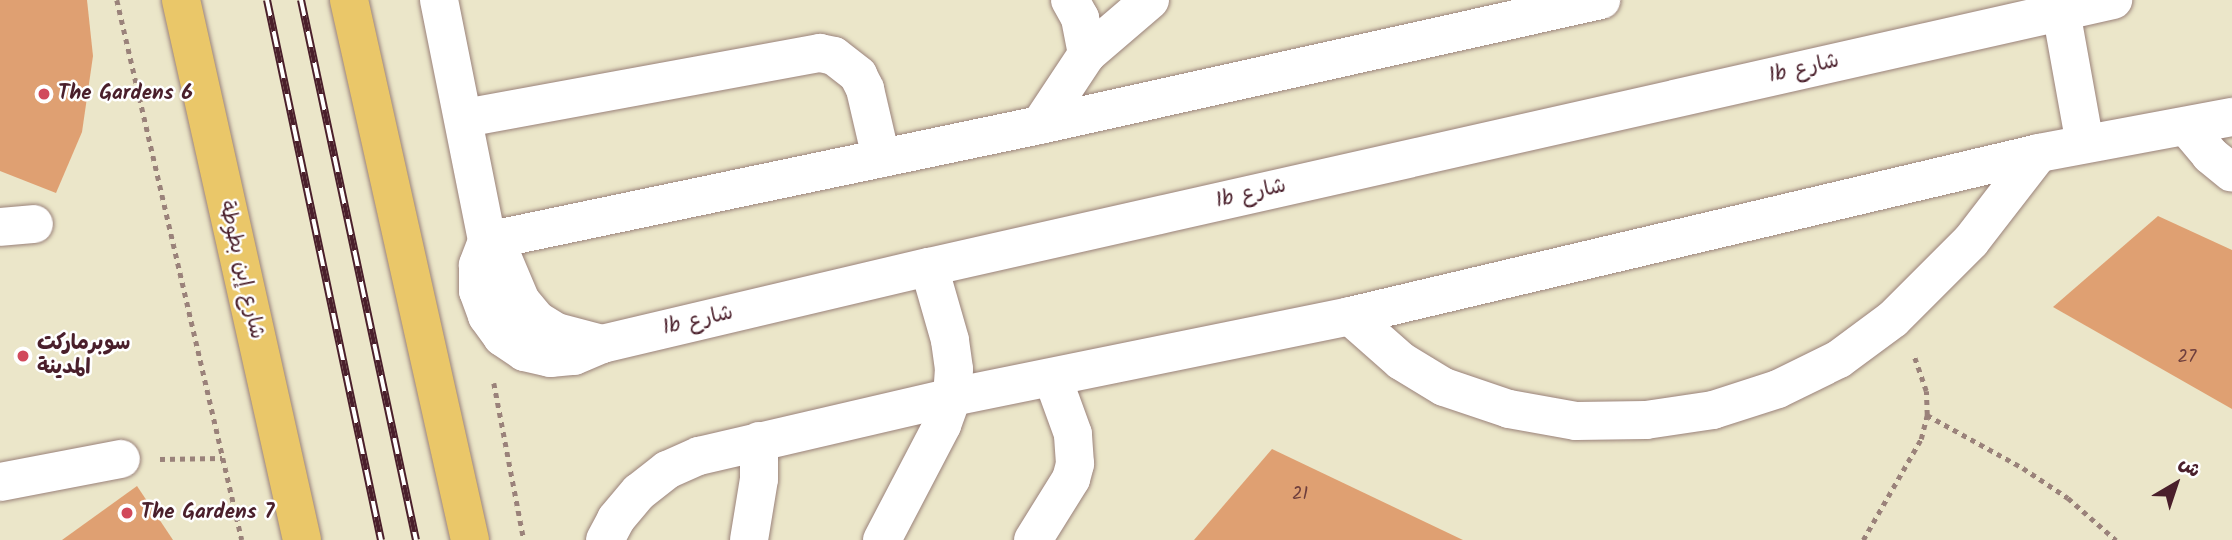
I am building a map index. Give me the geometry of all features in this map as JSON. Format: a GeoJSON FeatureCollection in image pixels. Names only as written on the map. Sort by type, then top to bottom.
{"type":"FeatureCollection","features":[{"type":"Feature","properties":{"kind":"main road","name":"شارع إبن بطوطة"},"geometry":{"type":"LineString","coordinates":[[181,0],[302,540]]}},
{"type":"Feature","properties":{"kind":"main road"},"geometry":{"type":"LineString","coordinates":[[349,0],[470,540]]}},
{"type":"Feature","properties":{"kind":"street"},"geometry":{"type":"LineString","coordinates":[[439,0],[465,118],[487,241],[1040,125],[1601,0]]}},
{"type":"Feature","properties":{"kind":"street"},"geometry":{"type":"LineString","coordinates":[[1070,0],[1080,18],[1087,54]]}},
{"type":"Feature","properties":{"kind":"street"},"geometry":{"type":"LineString","coordinates":[[1040,125],[1087,54],[1150,0]]}},
{"type":"Feature","properties":{"kind":"street","name":"1b شارع"},"geometry":{"type":"LineString","coordinates":[[487,241],[478,265],[478,291],[487,316],[502,337],[524,352],[550,358],[574,356],[602,344],[929,267],[2113,0]]}},
{"type":"Feature","properties":{"kind":"street"},"geometry":{"type":"LineString","coordinates":[[2061,11],[2085,144]]}},
{"type":"Feature","properties":{"kind":"street"},"geometry":{"type":"LineString","coordinates":[[465,118],[820,53],[834,56],[858,75],[865,89],[881,158]]}},
{"type":"Feature","properties":{"kind":"street"},"geometry":{"type":"LineString","coordinates":[[605,540],[616,519],[632,501],[667,470],[699,456],[952,397],[1053,379],[1350,316],[2039,152],[2232,117]]}},
{"type":"Feature","properties":{"kind":"street"},"geometry":{"type":"LineString","coordinates":[[2186,126],[2210,155],[2232,173]]}},
{"type":"Feature","properties":{"kind":"street"},"geometry":{"type":"LineString","coordinates":[[1350,316],[1401,361],[1444,387],[1508,409],[1576,421],[1646,420],[1713,410],[1778,389],[1839,359],[1893,319],[1971,241],[2039,152]]}},
{"type":"Feature","properties":{"kind":"street"},"geometry":{"type":"LineString","coordinates":[[882,540],[942,425],[952,397],[954,369],[950,340],[929,267]]}},
{"type":"Feature","properties":{"kind":"street"},"geometry":{"type":"LineString","coordinates":[[1033,540],[1070,480],[1074,464],[1073,434],[1053,379]]}},
{"type":"Feature","properties":{"kind":"street"},"geometry":{"type":"LineString","coordinates":[[749,540],[760,479],[759,441]]}},
{"type":"Feature","properties":{"kind":"street"},"geometry":{"type":"LineString","coordinates":[[0,482],[121,460]]}},
{"type":"Feature","properties":{"kind":"path"},"geometry":{"type":"LineString","coordinates":[[117,0],[242,540]]}},
{"type":"Feature","properties":{"kind":"path"},"geometry":{"type":"LineString","coordinates":[[1863,540],[1910,462],[1921,439],[1927,415],[1926,391],[1920,369],[1893,319]]}},
{"type":"Feature","properties":{"kind":"path"},"geometry":{"type":"LineString","coordinates":[[1927,415],[2024,468],[2068,498],[2116,540]]}},
{"type":"Feature","properties":{"kind":"path"},"geometry":{"type":"LineString","coordinates":[[121,460],[222,458]]}},
{"type":"Feature","properties":{"kind":"building","name":"The Gardens 6"},"geometry":{"type":"Polygon","coordinates":[[[0,0],[87,0],[93,56],[82,132],[56,193],[0,171],[0,0]]]}},
{"type":"Feature","properties":{"kind":"building"},"geometry":{"type":"Polygon","coordinates":[[[2158,216],[2232,250],[2232,409],[2053,307],[2158,216]]]}},
{"type":"Feature","properties":{"kind":"building"},"geometry":{"type":"Polygon","coordinates":[[[1272,449],[1463,540],[1194,540],[1272,449]]]}},
{"type":"Feature","properties":{"kind":"building","name":"The Gardens 7"},"geometry":{"type":"Polygon","coordinates":[[[137,486],[173,540],[62,540],[137,486]]]}},
{"type":"Feature","properties":{"kind":"railway"},"geometry":{"type":"LineString","coordinates":[[267,0],[381,540]]}},
{"type":"Feature","properties":{"kind":"railway"},"geometry":{"type":"LineString","coordinates":[[301,0],[416,540]]}},
{"type":"Feature","properties":{"kind":"place","name":"The Gardens 6"},"geometry":{"type":"Point","coordinates":[44,94]}},
{"type":"Feature","properties":{"kind":"place","name":"سوبرماركت المدينة"},"geometry":{"type":"Point","coordinates":[23,356]}},
{"type":"Feature","properties":{"kind":"place","name":"The Gardens 7"},"geometry":{"type":"Point","coordinates":[127,513]}}]}
